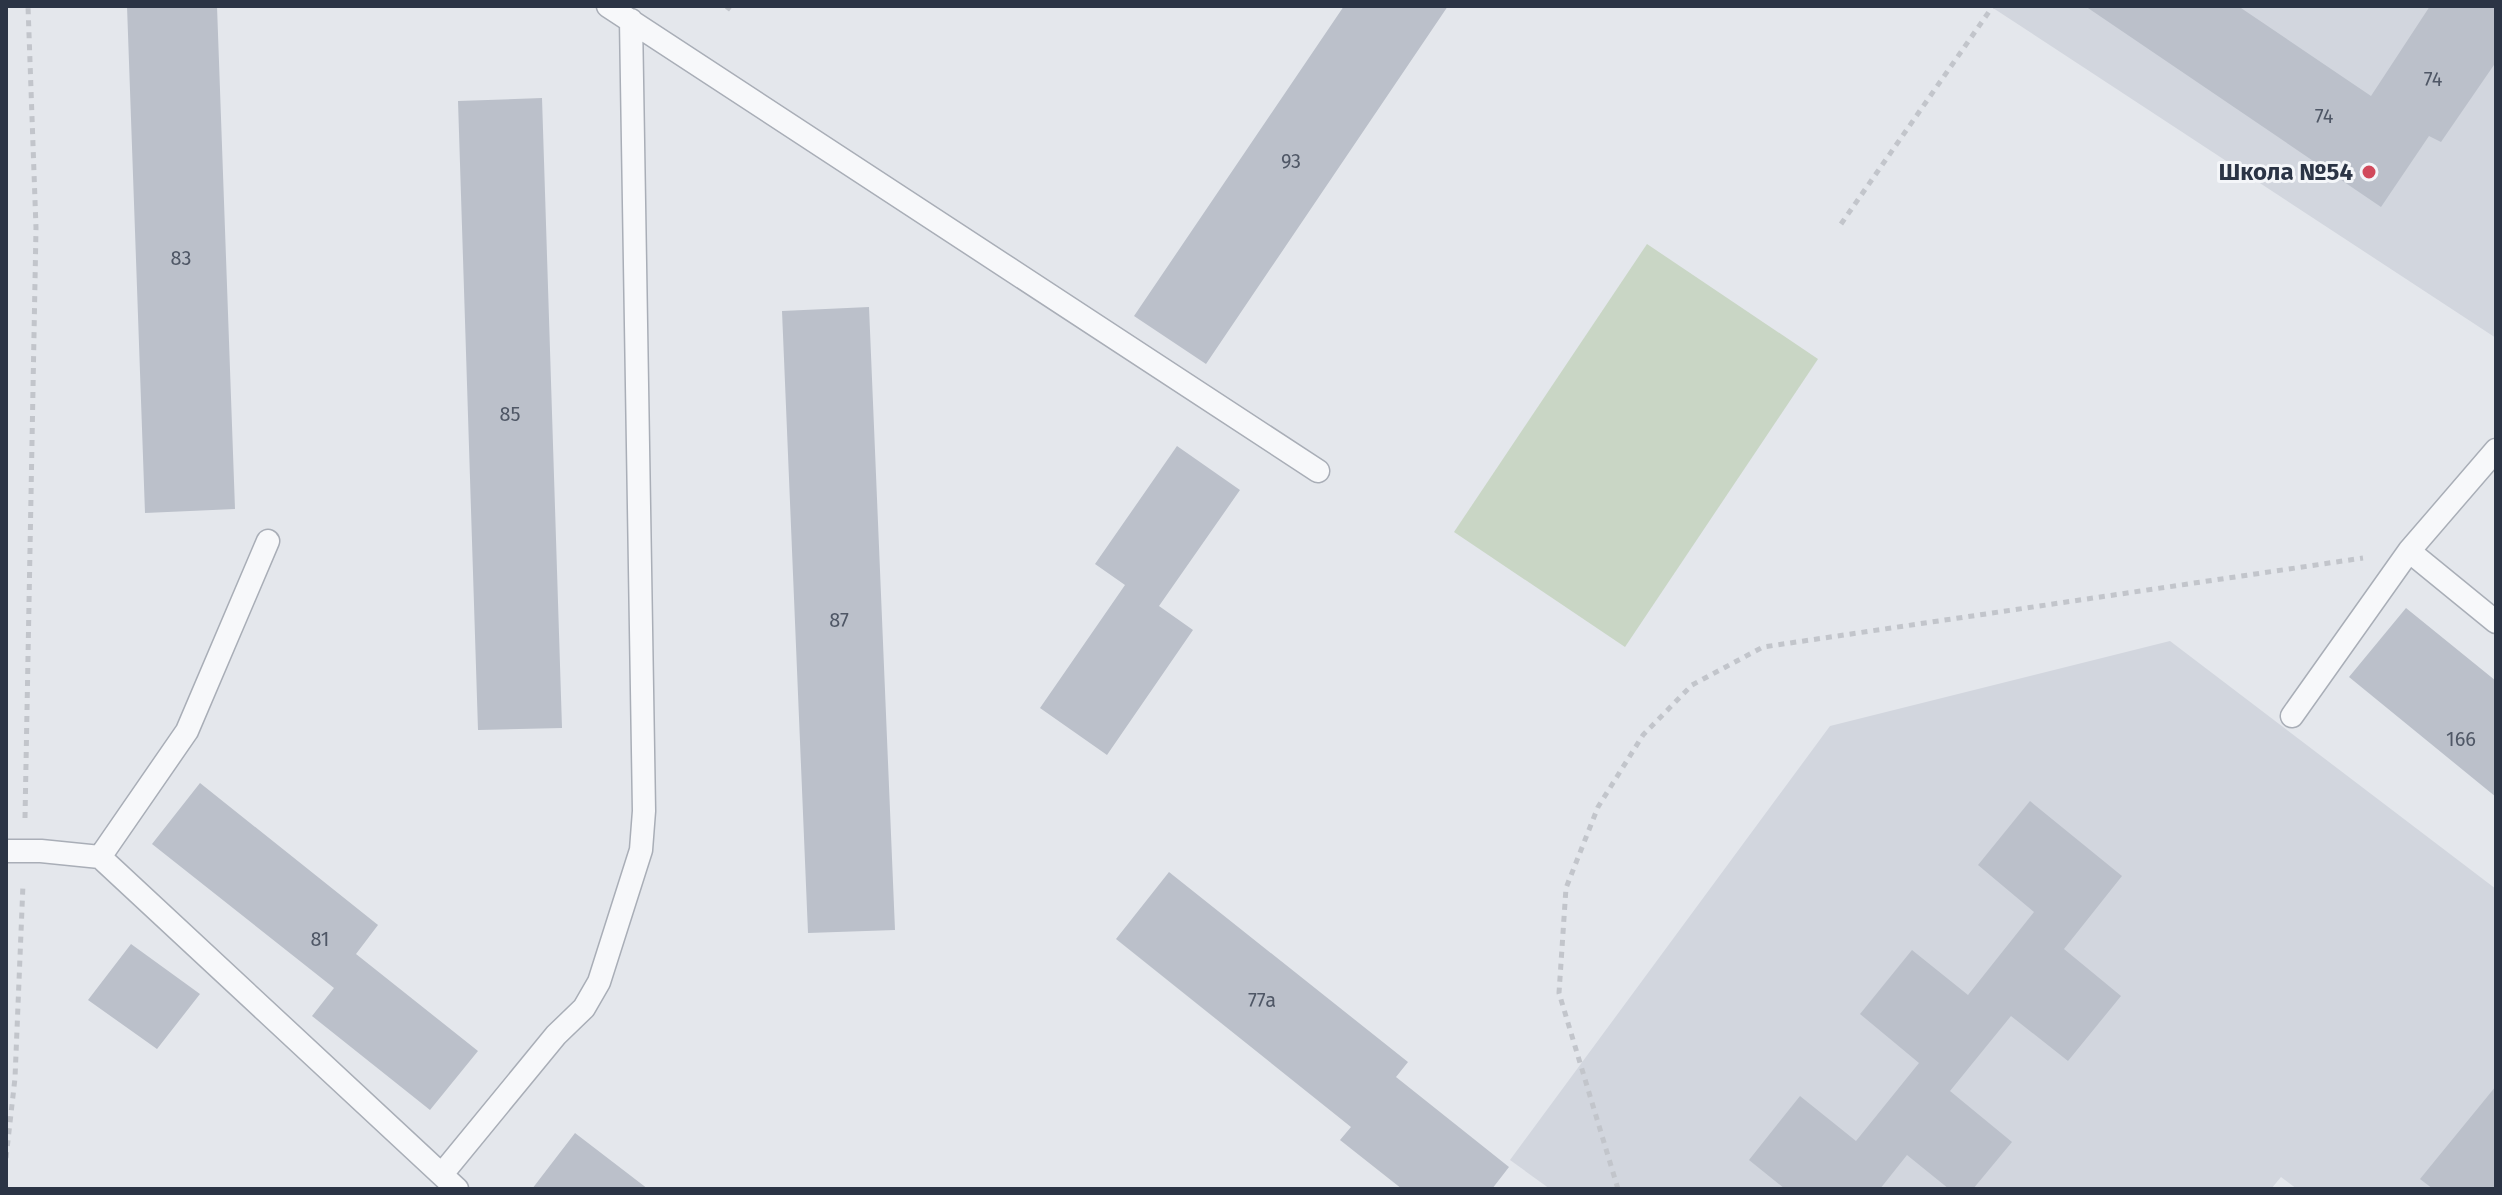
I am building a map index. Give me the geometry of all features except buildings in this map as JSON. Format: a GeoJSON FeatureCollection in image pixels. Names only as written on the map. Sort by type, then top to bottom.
{"type":"FeatureCollection","features":[{"type":"Feature","properties":{"kind":"lane"},"geometry":{"type":"LineString","coordinates":[[608,6],[1318,471]]}},
{"type":"Feature","properties":{"kind":"lane"},"geometry":{"type":"LineString","coordinates":[[15,851],[100,857],[449,1182],[556,1035],[584,1008],[599,982],[641,850],[644,811],[631,20]]}},
{"type":"Feature","properties":{"kind":"lane"},"geometry":{"type":"LineString","coordinates":[[2292,716],[2409,551],[2496,450]]}},
{"type":"Feature","properties":{"kind":"lane"},"geometry":{"type":"LineString","coordinates":[[100,857],[187,731],[268,541]]}},
{"type":"Feature","properties":{"kind":"lane"},"geometry":{"type":"LineString","coordinates":[[2409,551],[2496,622]]}},
{"type":"Feature","properties":{"kind":"path"},"geometry":{"type":"LineString","coordinates":[[6,1158],[15,1078],[15,851],[36,228],[28,6]]}},
{"type":"Feature","properties":{"kind":"path"},"geometry":{"type":"LineString","coordinates":[[1841,224],[1993,6]]}},
{"type":"Feature","properties":{"kind":"path"},"geometry":{"type":"LineString","coordinates":[[1618,1189],[1559,993],[1566,888],[1598,807],[1643,735],[1692,685],[1763,647],[2409,551]]}},
{"type":"Feature","properties":{"kind":"shaded area","name":"Школа №54"},"geometry":{"type":"Polygon","coordinates":[[[1990,6],[2496,6],[2496,338],[1990,6]]]}},
{"type":"Feature","properties":{"kind":"shaded area"},"geometry":{"type":"Polygon","coordinates":[[[2170,641],[2496,889],[2496,1189],[2297,1189],[2281,1177],[2271,1189],[1550,1189],[1510,1160],[1830,726],[2170,641]]]}},
{"type":"Feature","properties":{"kind":"green space"},"geometry":{"type":"Polygon","coordinates":[[[1647,244],[1818,359],[1625,647],[1454,532],[1647,244]]]}},
{"type":"Feature","properties":{"kind":"place","name":"Школа №54"},"geometry":{"type":"Point","coordinates":[2369,172]}}]}
